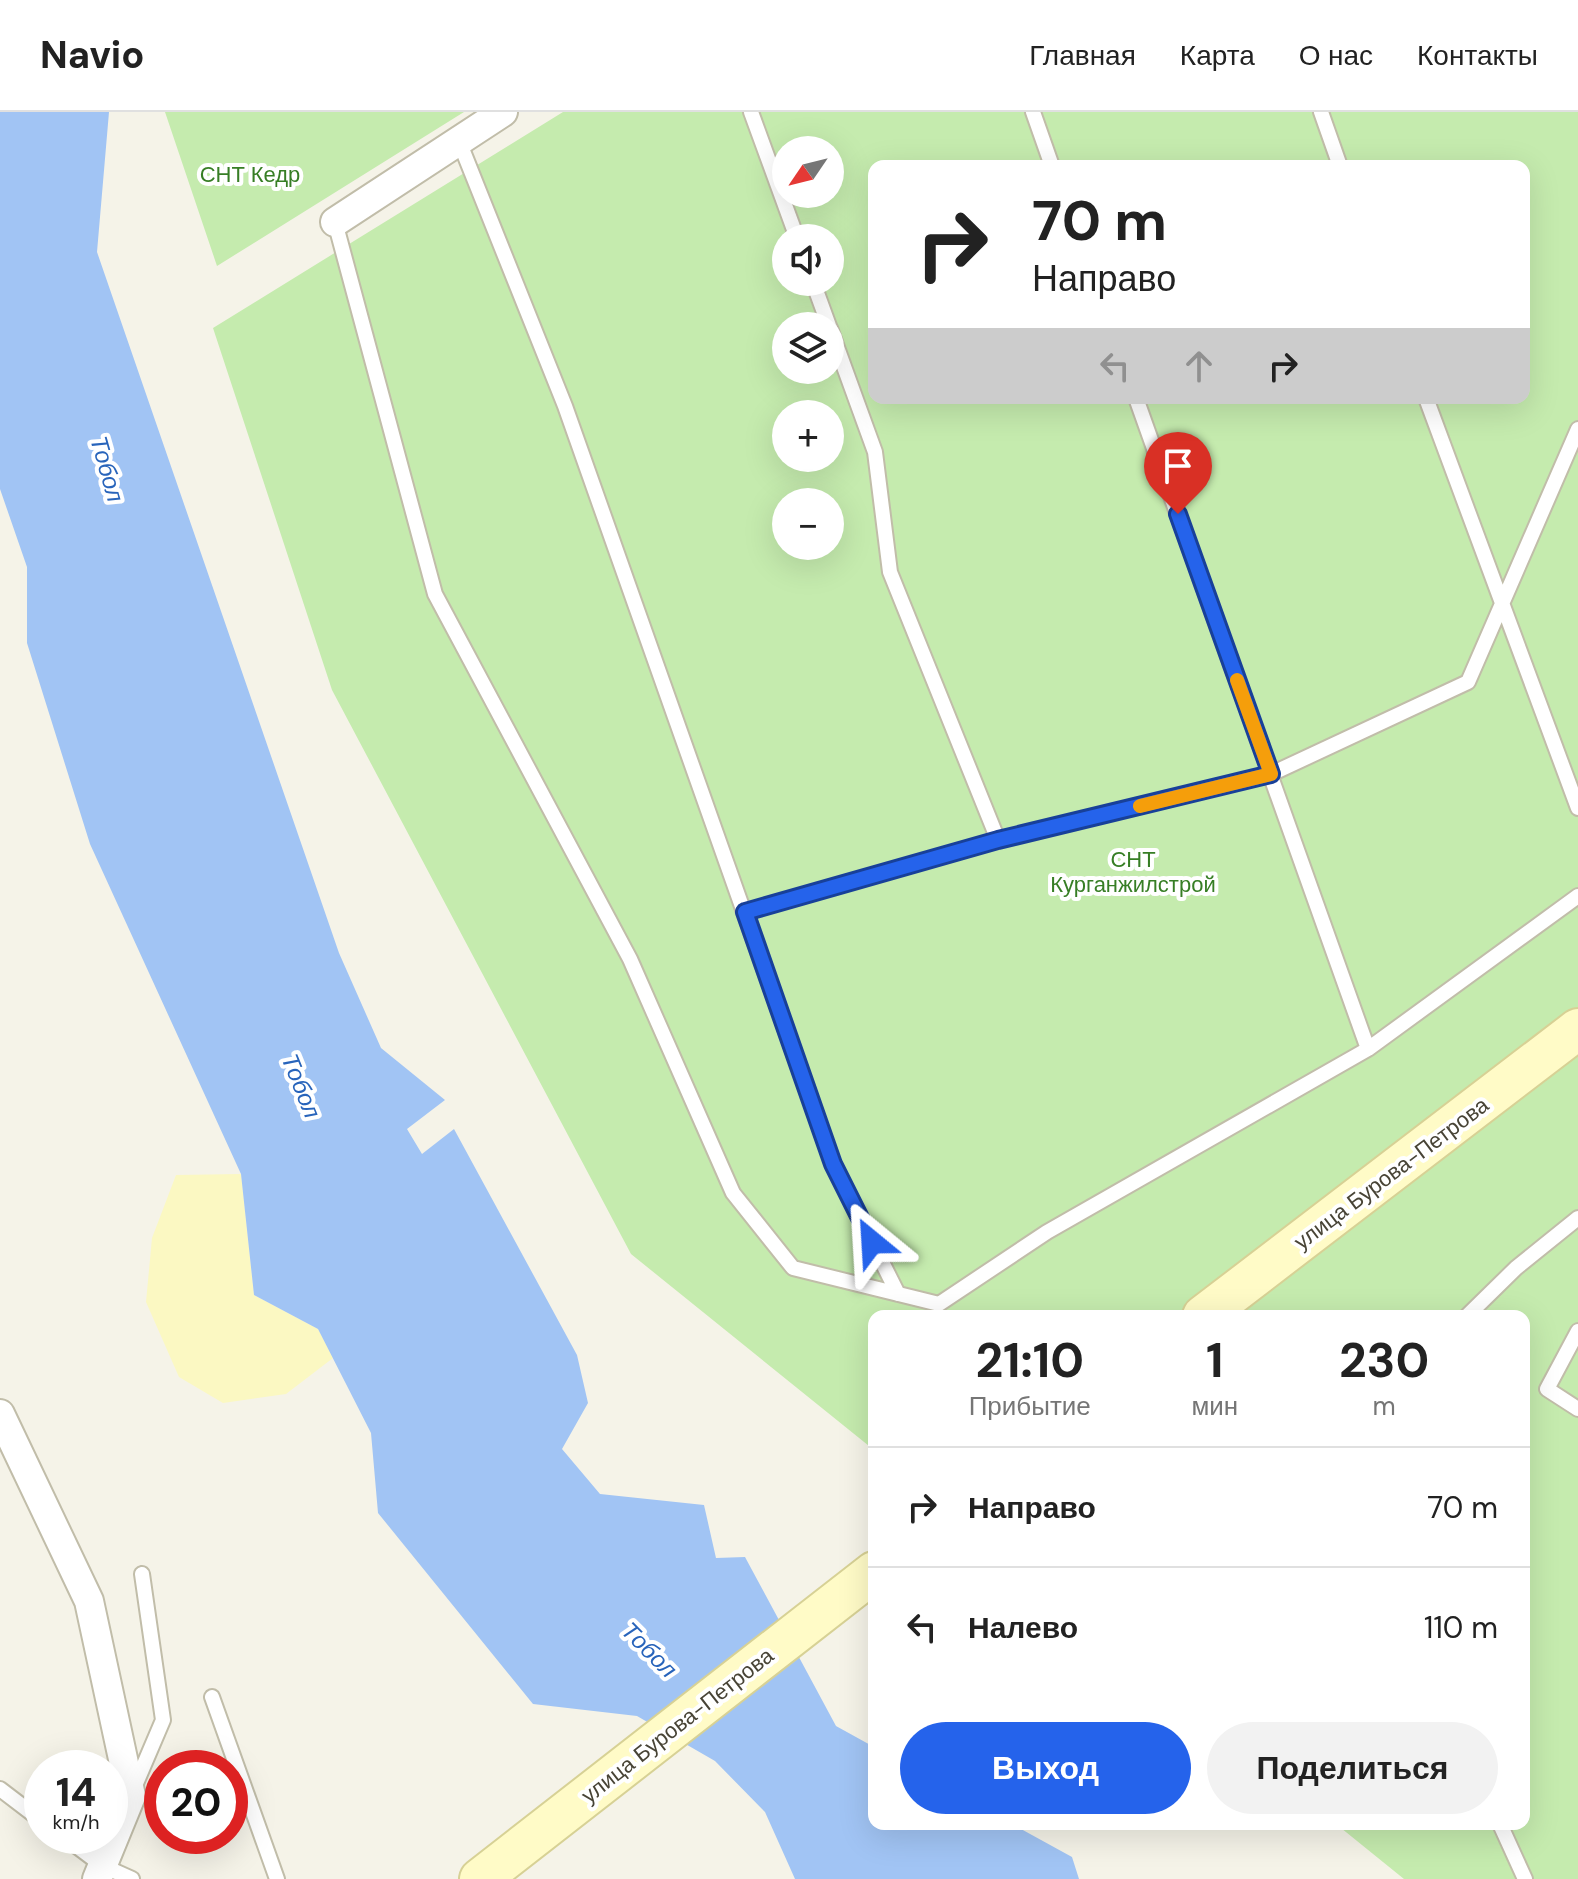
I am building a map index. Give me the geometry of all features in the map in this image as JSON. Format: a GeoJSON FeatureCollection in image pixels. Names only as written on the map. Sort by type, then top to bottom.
{"type":"FeatureCollection","features":[{"type":"Feature","properties":{"kind":"main road","name":"улица Бурова-Петрова"},"geometry":{"type":"LineString","coordinates":[[1211,1310],[1578,1029]]}},
{"type":"Feature","properties":{"kind":"main road","name":"улица Бурова-Петрова"},"geometry":{"type":"LineString","coordinates":[[480,1879],[868,1577]]}},
{"type":"Feature","properties":{"kind":"street"},"geometry":{"type":"LineString","coordinates":[[335,222],[503,112]]}},
{"type":"Feature","properties":{"kind":"street"},"geometry":{"type":"LineString","coordinates":[[0,1414],[89,1601],[131,1796],[100,1873]]}},
{"type":"Feature","properties":{"kind":"lane"},"geometry":{"type":"LineString","coordinates":[[751,112],[792,224]]}},
{"type":"Feature","properties":{"kind":"lane"},"geometry":{"type":"LineString","coordinates":[[1033,112],[1050,160]]}},
{"type":"Feature","properties":{"kind":"lane"},"geometry":{"type":"LineString","coordinates":[[1321,112],[1338,160]]}},
{"type":"Feature","properties":{"kind":"lane"},"geometry":{"type":"LineString","coordinates":[[459,141],[565,406],[833,1164],[898,1294]]}},
{"type":"Feature","properties":{"kind":"lane"},"geometry":{"type":"LineString","coordinates":[[335,222],[435,594],[630,959],[733,1193],[793,1268],[939,1304],[1047,1232],[1368,1049],[1578,896]]}},
{"type":"Feature","properties":{"kind":"lane"},"geometry":{"type":"LineString","coordinates":[[844,366],[875,452],[890,572],[998,840]]}},
{"type":"Feature","properties":{"kind":"lane"},"geometry":{"type":"LineString","coordinates":[[1138,404],[1368,1049]]}},
{"type":"Feature","properties":{"kind":"lane"},"geometry":{"type":"LineString","coordinates":[[1428,404],[1578,808]]}},
{"type":"Feature","properties":{"kind":"lane"},"geometry":{"type":"LineString","coordinates":[[745,912],[998,840],[1271,774],[1468,682],[1578,429]]}},
{"type":"Feature","properties":{"kind":"lane"},"geometry":{"type":"LineString","coordinates":[[1473,1310],[1516,1268],[1578,1218]]}},
{"type":"Feature","properties":{"kind":"lane"},"geometry":{"type":"LineString","coordinates":[[1578,1331],[1547,1389],[1578,1409]]}},
{"type":"Feature","properties":{"kind":"lane"},"geometry":{"type":"LineString","coordinates":[[131,1796],[163,1720],[142,1574]]}},
{"type":"Feature","properties":{"kind":"lane"},"geometry":{"type":"LineString","coordinates":[[212,1697],[277,1879]]}},
{"type":"Feature","properties":{"kind":"lane"},"geometry":{"type":"LineString","coordinates":[[0,1789],[24,1807]]}},
{"type":"Feature","properties":{"kind":"lane"},"geometry":{"type":"LineString","coordinates":[[1503,1830],[1525,1879]]}},
{"type":"Feature","properties":{"kind":"lane"},"geometry":{"type":"LineString","coordinates":[[81,1854],[100,1873],[132,1879]]}},
{"type":"Feature","properties":{"kind":"green space","name":"СНТ Кедр"},"geometry":{"type":"Polygon","coordinates":[[[165,112],[464,112],[217,266],[165,112]]]}},
{"type":"Feature","properties":{"kind":"green space","name":"СНТ Курганжилстрой"},"geometry":{"type":"Polygon","coordinates":[[[563,112],[1578,112],[1578,1879],[1404,1879],[1343,1830],[1530,1830],[1530,1310],[868,1310],[868,1445],[631,1254],[332,690],[213,328],[563,112]]]}},
{"type":"Feature","properties":{"kind":"sand"},"geometry":{"type":"Polygon","coordinates":[[[241,1174],[254,1295],[318,1329],[333,1358],[286,1394],[223,1403],[179,1377],[146,1302],[152,1238],[176,1175],[241,1174]]]}},
{"type":"Feature","properties":{"kind":"water","name":"Тобол"},"geometry":{"type":"Polygon","coordinates":[[[0,112],[109,112],[97,252],[339,953],[381,1048],[445,1100],[407,1129],[422,1154],[454,1129],[577,1355],[588,1403],[562,1449],[600,1494],[704,1505],[716,1558],[745,1557],[836,1726],[868,1744],[868,1830],[1023,1830],[1072,1857],[1079,1879],[795,1879],[765,1812],[715,1761],[637,1716],[533,1704],[378,1513],[371,1433],[318,1329],[254,1295],[241,1174],[90,844],[27,643],[27,567],[0,489],[0,112]]]}},
{"type":"Feature","properties":{"kind":"slow traffic"},"geometry":{"type":"LineString","coordinates":[[1140,806],[1271,774],[1237,680]]}},
{"type":"Feature","properties":{"kind":"route"},"geometry":{"type":"LineString","coordinates":[[872,1242],[833,1164],[745,912],[998,840],[1271,774],[1178,514]]}}]}
